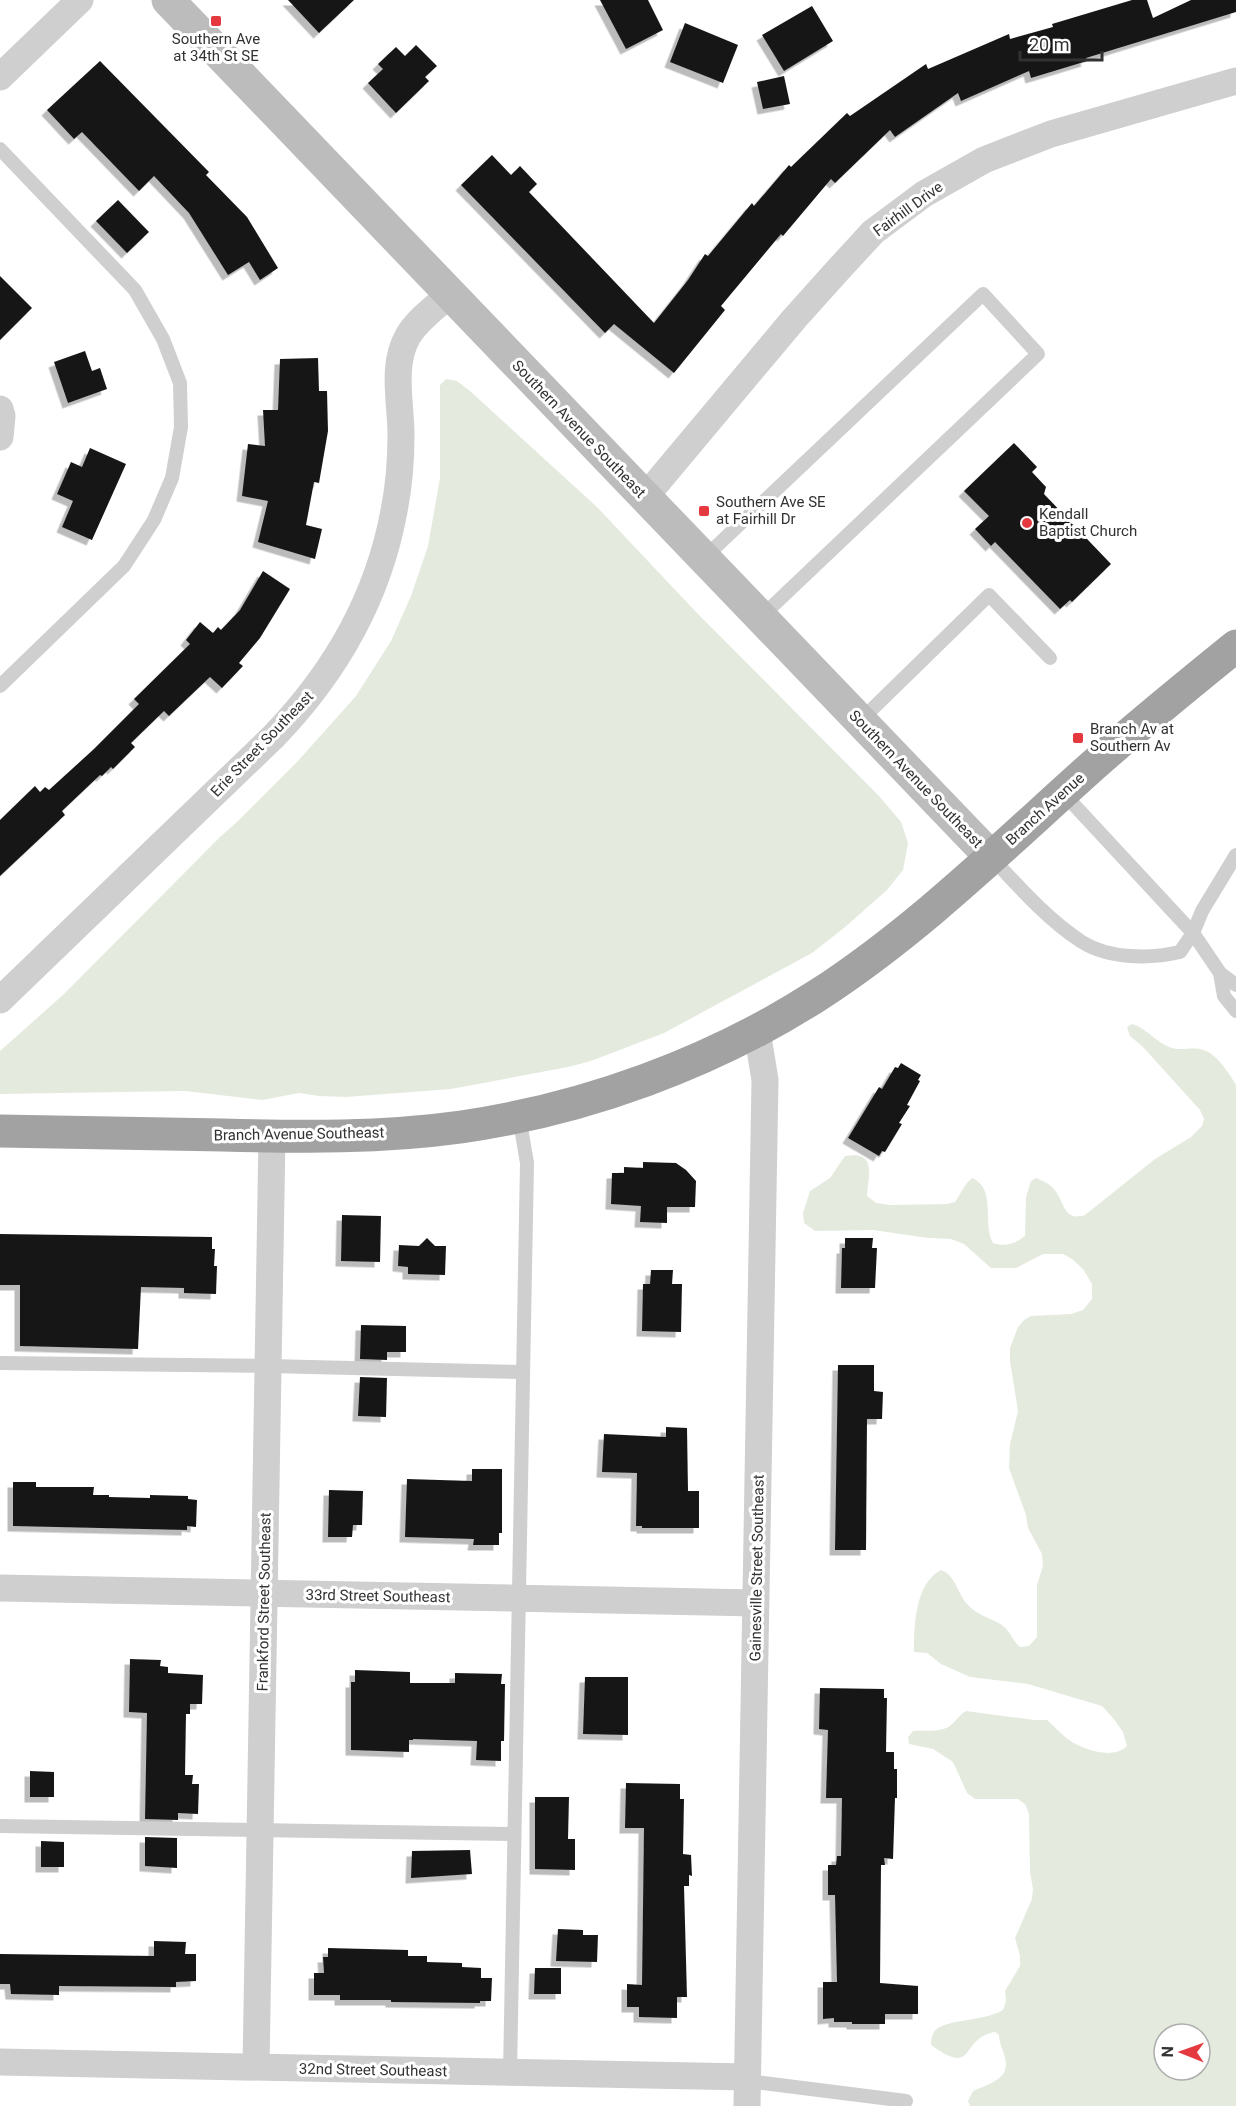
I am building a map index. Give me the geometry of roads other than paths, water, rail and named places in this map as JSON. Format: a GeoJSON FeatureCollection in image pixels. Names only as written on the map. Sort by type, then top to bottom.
{"type":"FeatureCollection","features":[{"type":"Feature","properties":{"kind":"highway","name":"Branch Avenue"},"geometry":{"type":"LineString","coordinates":[[991,857],[1122,741],[1236,645]]}},
{"type":"Feature","properties":{"kind":"highway","name":"Branch Avenue Southeast"},"geometry":{"type":"LineString","coordinates":[[0,1131],[352,1136],[456,1128],[576,1102],[652,1076],[757,1031],[820,994],[892,942],[991,857]]}},
{"type":"Feature","properties":{"kind":"main road","name":"Southern Avenue Southeast"},"geometry":{"type":"LineString","coordinates":[[168,0],[991,857]]}},
{"type":"Feature","properties":{"kind":"street"},"geometry":{"type":"LineString","coordinates":[[0,77],[80,0]]}},
{"type":"Feature","properties":{"kind":"street","name":"Fairhill Drive"},"geometry":{"type":"LineString","coordinates":[[645,497],[838,270],[873,232],[924,194],[984,160],[1051,134],[1236,81]]}},
{"type":"Feature","properties":{"kind":"street","name":"Erie Street Southeast"},"geometry":{"type":"LineString","coordinates":[[0,1000],[273,737],[303,704],[341,650],[362,611],[376,576],[394,514],[401,444],[398,358],[408,336],[449,294]]}},
{"type":"Feature","properties":{"kind":"street"},"geometry":{"type":"LineString","coordinates":[[0,409],[2,424],[0,437]]}},
{"type":"Feature","properties":{"kind":"street","name":"Gainesville Street Southeast"},"geometry":{"type":"LineString","coordinates":[[747,2088],[765,1080],[757,1031]]}},
{"type":"Feature","properties":{"kind":"street","name":"Frankford Street Southeast"},"geometry":{"type":"LineString","coordinates":[[256,2067],[272,1136]]}},
{"type":"Feature","properties":{"kind":"street","name":"33rd Street Southeast"},"geometry":{"type":"LineString","coordinates":[[0,1588],[756,1603]]}},
{"type":"Feature","properties":{"kind":"street","name":"32nd Street Southeast"},"geometry":{"type":"LineString","coordinates":[[0,2062],[510,2073],[747,2088]]}},
{"type":"Feature","properties":{"kind":"lane"},"geometry":{"type":"LineString","coordinates":[[0,149],[135,290],[163,339],[180,383],[181,427],[172,478],[154,520],[124,566],[0,686]]}},
{"type":"Feature","properties":{"kind":"lane"},"geometry":{"type":"LineString","coordinates":[[704,559],[983,294],[1038,354],[761,617]]}},
{"type":"Feature","properties":{"kind":"lane"},"geometry":{"type":"LineString","coordinates":[[861,721],[989,595],[1050,658]]}},
{"type":"Feature","properties":{"kind":"lane"},"geometry":{"type":"LineString","coordinates":[[1063,793],[1193,933],[1220,973],[1236,984]]}},
{"type":"Feature","properties":{"kind":"lane"},"geometry":{"type":"LineString","coordinates":[[991,857],[1033,902],[1083,942],[1108,952],[1164,956],[1180,952],[1193,933],[1202,910],[1236,855]]}},
{"type":"Feature","properties":{"kind":"lane"},"geometry":{"type":"LineString","coordinates":[[1220,973],[1224,996],[1236,1011]]}},
{"type":"Feature","properties":{"kind":"lane"},"geometry":{"type":"LineString","coordinates":[[510,2073],[527,1163],[519,1116]]}},
{"type":"Feature","properties":{"kind":"lane"},"geometry":{"type":"LineString","coordinates":[[0,1363],[522,1372]]}},
{"type":"Feature","properties":{"kind":"lane"},"geometry":{"type":"LineString","coordinates":[[0,1826],[514,1834]]}},
{"type":"Feature","properties":{"kind":"lane"},"geometry":{"type":"LineString","coordinates":[[747,2088],[906,2102]]}},
{"type":"Feature","properties":{"kind":"place","name":"Southern Ave at 34th St SE"},"geometry":{"type":"Point","coordinates":[216,21]}},
{"type":"Feature","properties":{"kind":"place","name":"Southern Ave SE at Fairhill Dr"},"geometry":{"type":"Point","coordinates":[704,511]}},
{"type":"Feature","properties":{"kind":"place","name":"Kendall Baptist Church"},"geometry":{"type":"Point","coordinates":[1027,523]}},
{"type":"Feature","properties":{"kind":"place","name":"Branch Av at Southern Av"},"geometry":{"type":"Point","coordinates":[1078,738]}}]}
